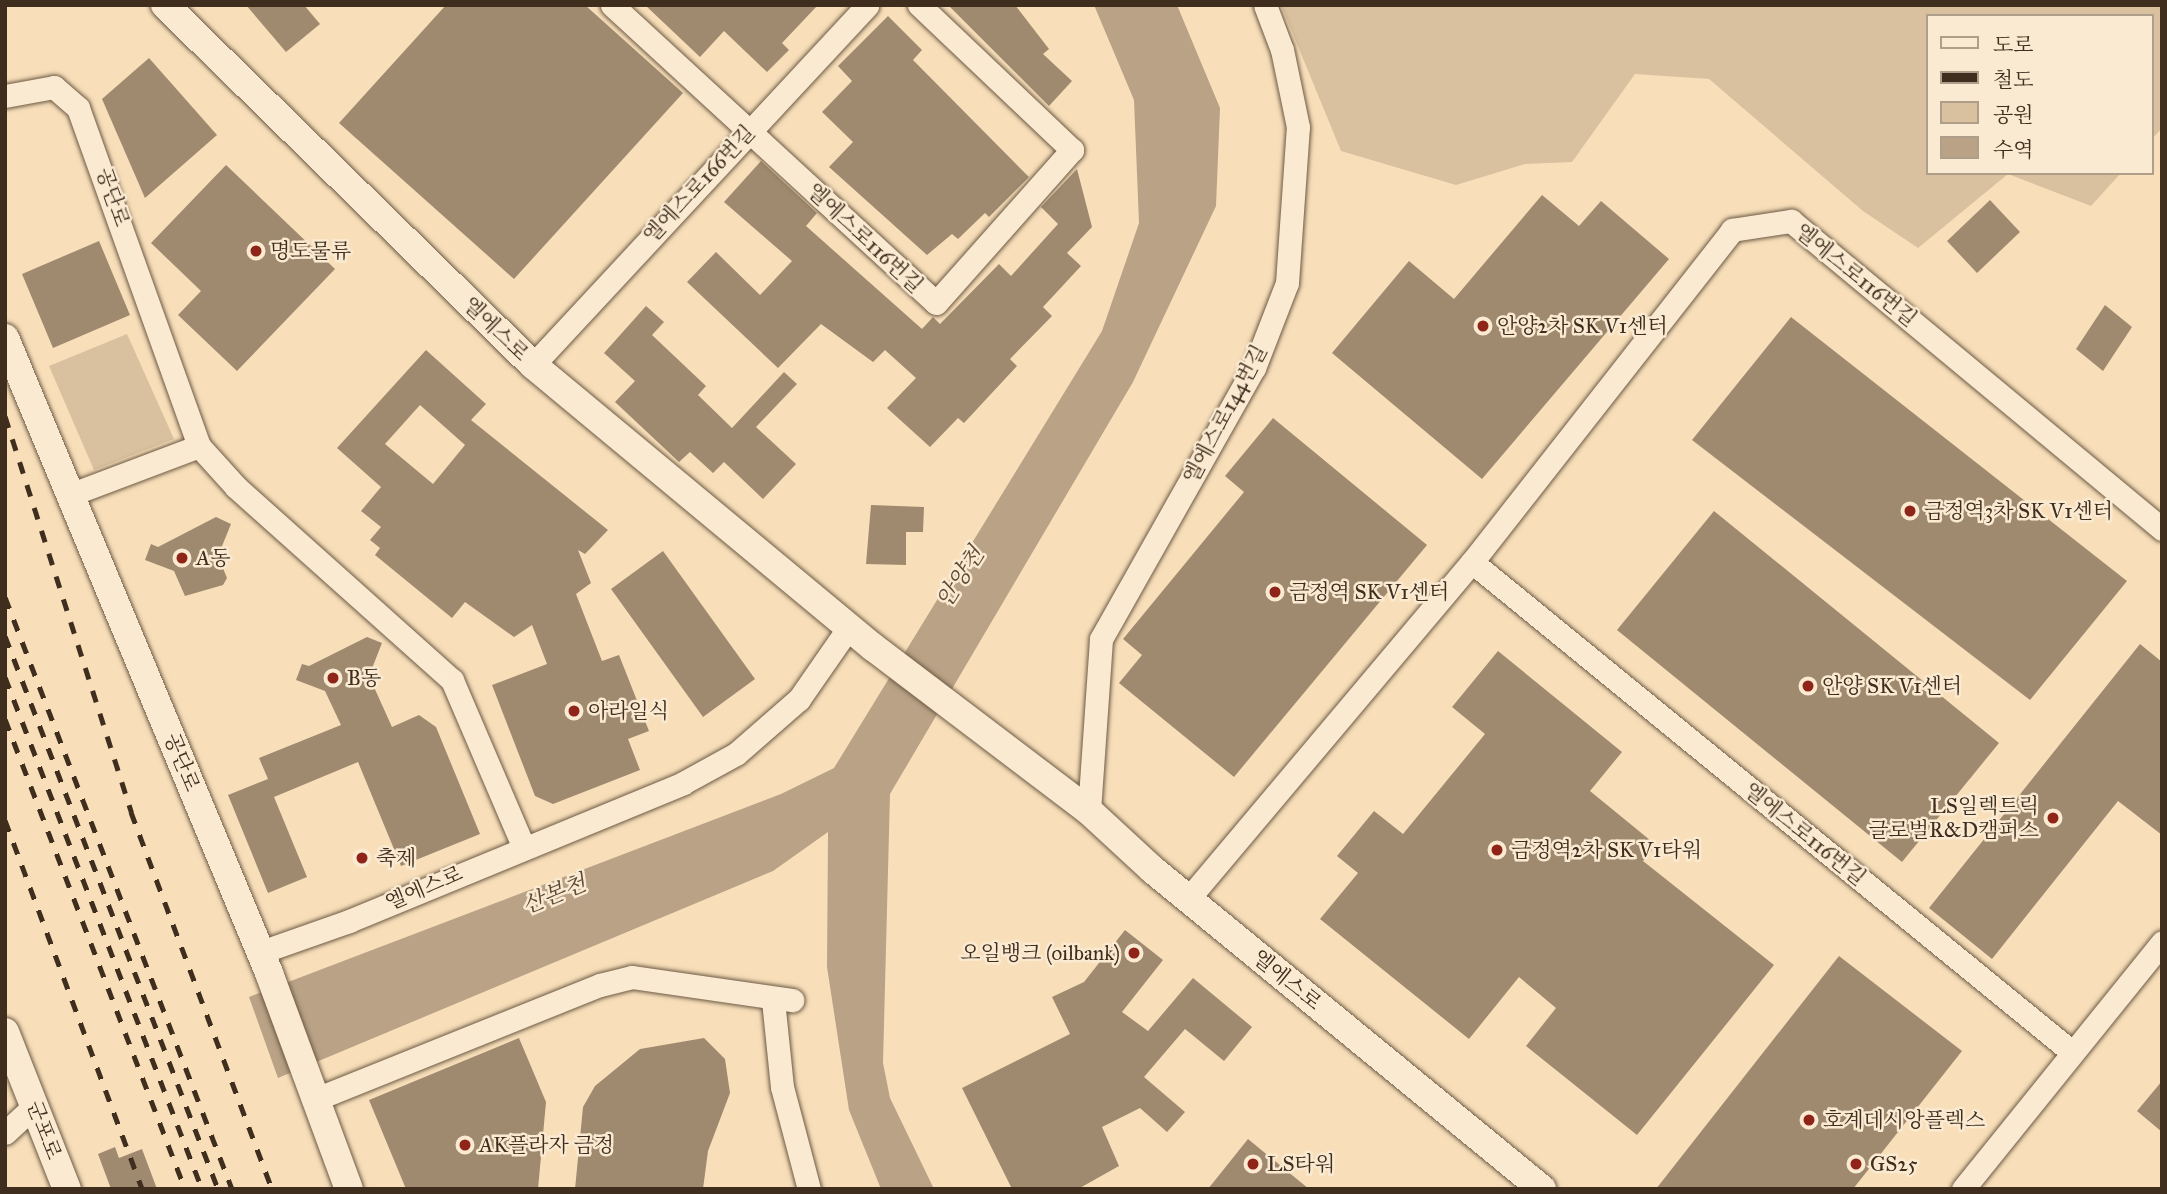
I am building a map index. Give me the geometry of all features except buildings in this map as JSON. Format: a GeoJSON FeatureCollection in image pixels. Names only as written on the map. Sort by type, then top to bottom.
{"type":"FeatureCollection","features":[{"type":"Feature","properties":{"kind":"street","name":"엘에스로"},"geometry":{"type":"LineString","coordinates":[[165,5],[533,365],[873,647],[1089,811],[1188,899],[1542,1189]]}},
{"type":"Feature","properties":{"kind":"street","name":"엘에스로116번길"},"geometry":{"type":"LineString","coordinates":[[612,5],[936,303],[1072,150],[919,5]]}},
{"type":"Feature","properties":{"kind":"street","name":"엘에스로166번길"},"geometry":{"type":"LineString","coordinates":[[533,365],[749,129],[867,5]]}},
{"type":"Feature","properties":{"kind":"street","name":"엘에스로144번길"},"geometry":{"type":"LineString","coordinates":[[1089,811],[1101,639],[1254,368],[1287,283],[1298,127],[1282,51],[1265,5]]}},
{"type":"Feature","properties":{"kind":"street","name":"공단로"},"geometry":{"type":"LineString","coordinates":[[5,96],[54,87],[78,108],[199,446]]}},
{"type":"Feature","properties":{"kind":"street","name":"엘에스로116번길"},"geometry":{"type":"LineString","coordinates":[[1188,899],[1472,562],[1732,230],[1791,221],[2162,529]]}},
{"type":"Feature","properties":{"kind":"street","name":"공단로"},"geometry":{"type":"LineString","coordinates":[[5,338],[265,962],[349,1189]]}},
{"type":"Feature","properties":{"kind":"street"},"geometry":{"type":"LineString","coordinates":[[72,494],[199,446],[236,487],[452,680],[523,846]]}},
{"type":"Feature","properties":{"kind":"street","name":"엘에스로116번길"},"geometry":{"type":"LineString","coordinates":[[1472,562],[2072,1052]]}},
{"type":"Feature","properties":{"kind":"street","name":"엘에스로"},"geometry":{"type":"LineString","coordinates":[[265,962],[349,921],[523,846],[683,783],[736,754],[799,699],[849,627]]}},
{"type":"Feature","properties":{"kind":"street"},"geometry":{"type":"LineString","coordinates":[[1963,1189],[2162,942]]}},
{"type":"Feature","properties":{"kind":"street"},"geometry":{"type":"LineString","coordinates":[[316,1099],[600,985],[632,977],[782,1000],[782,1087],[809,1189]]}},
{"type":"Feature","properties":{"kind":"street","name":"군포로"},"geometry":{"type":"LineString","coordinates":[[5,1032],[66,1187]]}},
{"type":"Feature","properties":{"kind":"street"},"geometry":{"type":"LineString","coordinates":[[5,1133],[32,1097]]}},
{"type":"Feature","properties":{"kind":"green space"},"geometry":{"type":"Polygon","coordinates":[[[1281,5],[2162,5],[2162,128],[2153,138],[2153,14],[1926,14],[1926,175],[2007,175],[1918,248],[1863,211],[1709,79],[1635,74],[1572,162],[1525,164],[1456,185],[1341,151],[1281,5]]]}},
{"type":"Feature","properties":{"kind":"green space"},"geometry":{"type":"Polygon","coordinates":[[[2011,175],[2119,175],[2091,206],[2011,175]]]}},
{"type":"Feature","properties":{"kind":"green space"},"geometry":{"type":"Polygon","coordinates":[[[127,334],[174,439],[94,470],[49,366],[127,334]]]}},
{"type":"Feature","properties":{"kind":"water"},"geometry":{"type":"Polygon","coordinates":[[[1094,5],[1177,5],[1220,108],[1216,206],[1133,382],[890,794],[883,1063],[890,1098],[934,1189],[881,1189],[849,1110],[827,967],[828,832],[773,871],[278,1078],[249,997],[781,794],[834,768],[1102,331],[1139,223],[1134,100],[1094,5]]]}},
{"type":"Feature","properties":{"kind":"railway"},"geometry":{"type":"LineString","coordinates":[[5,416],[131,812],[272,1189]]}},
{"type":"Feature","properties":{"kind":"railway"},"geometry":{"type":"LineString","coordinates":[[5,597],[232,1189]]}},
{"type":"Feature","properties":{"kind":"railway"},"geometry":{"type":"LineString","coordinates":[[5,636],[218,1189]]}},
{"type":"Feature","properties":{"kind":"railway"},"geometry":{"type":"LineString","coordinates":[[5,677],[202,1189]]}},
{"type":"Feature","properties":{"kind":"railway"},"geometry":{"type":"LineString","coordinates":[[5,719],[185,1189]]}},
{"type":"Feature","properties":{"kind":"railway"},"geometry":{"type":"LineString","coordinates":[[5,820],[142,1189]]}},
{"type":"Feature","properties":{"kind":"place","name":"명도물류"},"geometry":{"type":"Point","coordinates":[256,251]}},
{"type":"Feature","properties":{"kind":"place","name":"안양2차 SK V1센터"},"geometry":{"type":"Point","coordinates":[1483,326]}},
{"type":"Feature","properties":{"kind":"place","name":"금정역3차 SK V1센터"},"geometry":{"type":"Point","coordinates":[1910,511]}},
{"type":"Feature","properties":{"kind":"place","name":"A동"},"geometry":{"type":"Point","coordinates":[182,558]}},
{"type":"Feature","properties":{"kind":"place","name":"금정역 SK V1센터"},"geometry":{"type":"Point","coordinates":[1275,592]}},
{"type":"Feature","properties":{"kind":"place","name":"B동"},"geometry":{"type":"Point","coordinates":[333,678]}},
{"type":"Feature","properties":{"kind":"place","name":"안양 SK V1센터"},"geometry":{"type":"Point","coordinates":[1808,686]}},
{"type":"Feature","properties":{"kind":"place","name":"아라일식"},"geometry":{"type":"Point","coordinates":[574,711]}},
{"type":"Feature","properties":{"kind":"place","name":"LS일렉트릭 글로벌R&D캠퍼스"},"geometry":{"type":"Point","coordinates":[2053,818]}},
{"type":"Feature","properties":{"kind":"place","name":"금정역2차 SK V1타워"},"geometry":{"type":"Point","coordinates":[1497,850]}},
{"type":"Feature","properties":{"kind":"place","name":"축제"},"geometry":{"type":"Point","coordinates":[362,858]}},
{"type":"Feature","properties":{"kind":"place","name":"오일뱅크 (oilbank)"},"geometry":{"type":"Point","coordinates":[1134,953]}},
{"type":"Feature","properties":{"kind":"place","name":"호계데시앙플렉스"},"geometry":{"type":"Point","coordinates":[1809,1120]}},
{"type":"Feature","properties":{"kind":"place","name":"AK플라자 금정"},"geometry":{"type":"Point","coordinates":[465,1145]}},
{"type":"Feature","properties":{"kind":"place","name":"LS타워"},"geometry":{"type":"Point","coordinates":[1253,1164]}},
{"type":"Feature","properties":{"kind":"place","name":"GS25"},"geometry":{"type":"Point","coordinates":[1856,1164]}},
{"type":"Feature","properties":{"kind":"water label","name":"안양천"},"geometry":{"type":"Point","coordinates":[960,577]}},
{"type":"Feature","properties":{"kind":"water label","name":"산본천"},"geometry":{"type":"Point","coordinates":[554,894]}}]}
